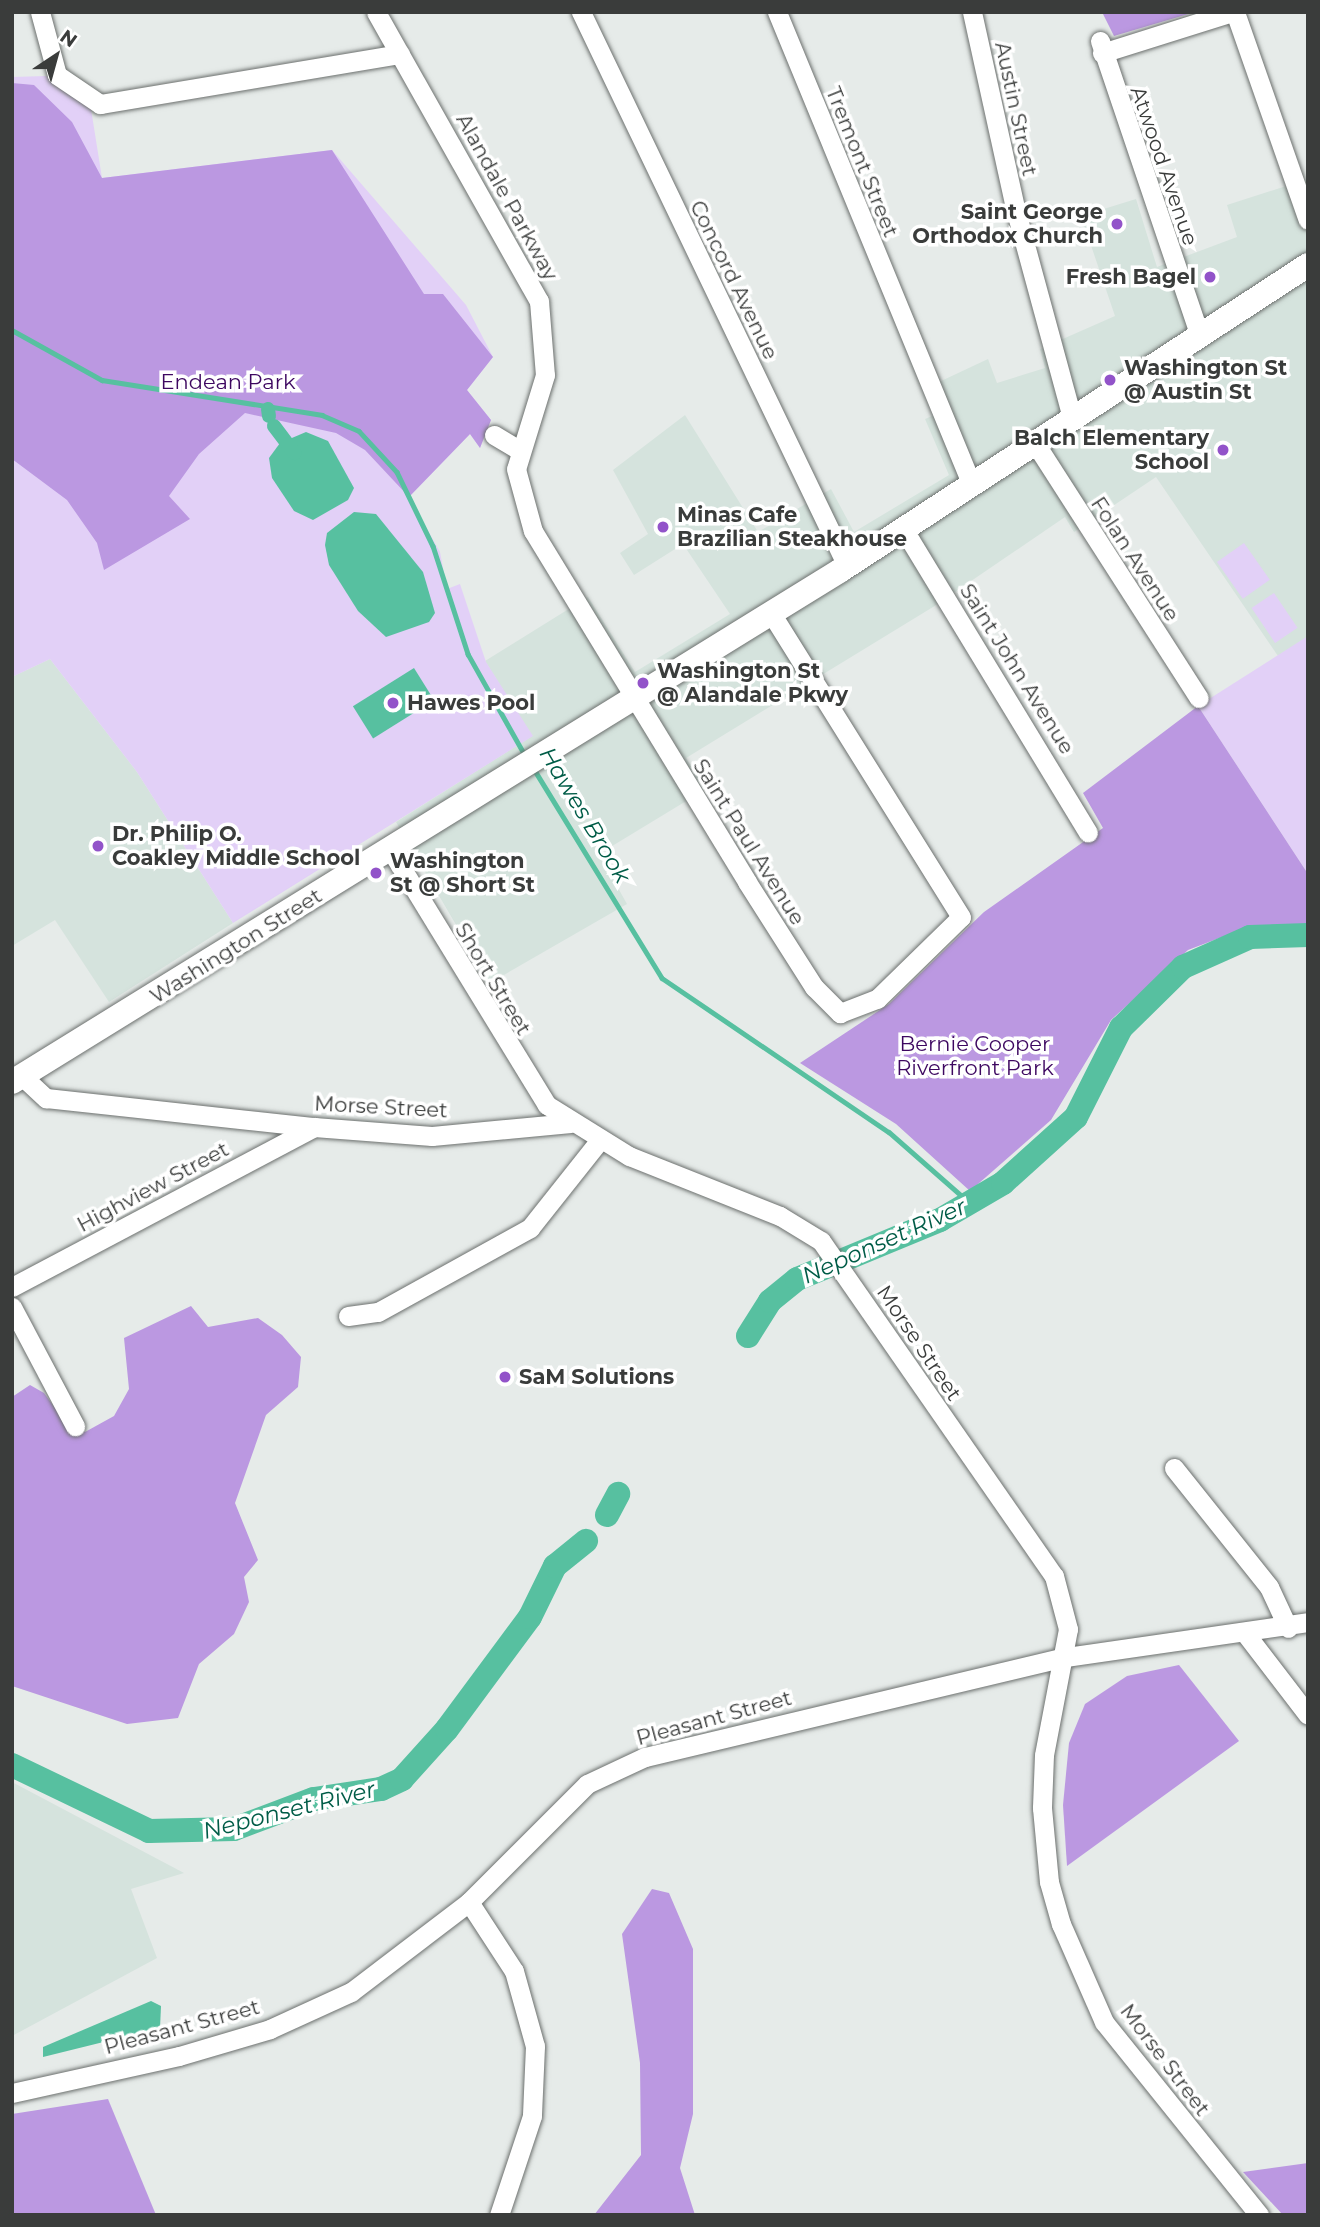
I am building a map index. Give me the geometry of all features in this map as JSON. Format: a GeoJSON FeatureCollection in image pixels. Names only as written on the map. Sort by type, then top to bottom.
{"type":"FeatureCollection","features":[{"type":"Feature","properties":{"kind":"main road","name":"Washington Street"},"geometry":{"type":"LineString","coordinates":[[17,1079],[772,614],[1308,265]]}},
{"type":"Feature","properties":{"kind":"street"},"geometry":{"type":"LineString","coordinates":[[40,12],[57,75],[100,104],[401,54]]}},
{"type":"Feature","properties":{"kind":"street","name":"Alandale Parkway"},"geometry":{"type":"LineString","coordinates":[[376,12],[539,301],[545,375],[519,450],[517,487],[533,531],[633,700]]}},
{"type":"Feature","properties":{"kind":"street","name":"Concord Avenue"},"geometry":{"type":"LineString","coordinates":[[581,12],[847,566]]}},
{"type":"Feature","properties":{"kind":"street","name":"Tremont Street"},"geometry":{"type":"LineString","coordinates":[[777,12],[971,483]]}},
{"type":"Feature","properties":{"kind":"street","name":"Austin Street"},"geometry":{"type":"LineString","coordinates":[[972,12],[1015,208],[1072,418]]}},
{"type":"Feature","properties":{"kind":"street"},"geometry":{"type":"LineString","coordinates":[[1233,12],[1308,220]]}},
{"type":"Feature","properties":{"kind":"street","name":"Atwood Avenue"},"geometry":{"type":"LineString","coordinates":[[1199,334],[1101,47],[1233,12]]}},
{"type":"Feature","properties":{"kind":"street"},"geometry":{"type":"LineString","coordinates":[[494,435],[519,450]]}},
{"type":"Feature","properties":{"kind":"street","name":"Folan Avenue"},"geometry":{"type":"LineString","coordinates":[[1035,443],[1199,698]]}},
{"type":"Feature","properties":{"kind":"street","name":"Saint John Avenue"},"geometry":{"type":"LineString","coordinates":[[904,530],[1088,833]]}},
{"type":"Feature","properties":{"kind":"street","name":"Saint Paul Avenue"},"geometry":{"type":"LineString","coordinates":[[633,700],[831,1007],[840,1013],[877,999],[961,917],[772,614]]}},
{"type":"Feature","properties":{"kind":"street","name":"Short Street"},"geometry":{"type":"LineString","coordinates":[[390,849],[531,1085],[570,1122]]}},
{"type":"Feature","properties":{"kind":"street","name":"Morse Street"},"geometry":{"type":"LineString","coordinates":[[17,1079],[46,1098],[314,1128],[432,1136],[570,1122],[599,1141],[780,1216],[830,1250],[1054,1576],[1067,1612],[1066,1657],[1042,1778],[1044,1854],[1062,1924],[1104,2022],[1259,2215]]}},
{"type":"Feature","properties":{"kind":"street","name":"Highview Street"},"geometry":{"type":"LineString","coordinates":[[12,1287],[314,1128]]}},
{"type":"Feature","properties":{"kind":"street"},"geometry":{"type":"LineString","coordinates":[[348,1316],[378,1312],[530,1228],[599,1141]]}},
{"type":"Feature","properties":{"kind":"street"},"geometry":{"type":"LineString","coordinates":[[12,1307],[75,1426]]}},
{"type":"Feature","properties":{"kind":"street"},"geometry":{"type":"LineString","coordinates":[[1174,1468],[1269,1587],[1288,1628]]}},
{"type":"Feature","properties":{"kind":"street","name":"Pleasant Street"},"geometry":{"type":"LineString","coordinates":[[12,2093],[270,2029],[380,1974],[469,1902],[587,1784],[645,1756],[1066,1657],[1288,1628],[1308,1622]]}},
{"type":"Feature","properties":{"kind":"street"},"geometry":{"type":"LineString","coordinates":[[1245,1633],[1308,1715]]}},
{"type":"Feature","properties":{"kind":"street"},"geometry":{"type":"LineString","coordinates":[[469,1902],[514,1970],[535,2046],[531,2116],[499,2215]]}},
{"type":"Feature","properties":{"kind":"shaded area"},"geometry":{"type":"Polygon","coordinates":[[[1308,179],[1308,637],[1278,656],[1156,477],[1074,532],[1065,517],[933,607],[686,758],[706,789],[599,854],[627,904],[490,983],[396,822],[532,736],[485,661],[588,597],[635,672],[730,614],[683,544],[634,575],[620,553],[648,534],[613,470],[685,415],[758,532],[831,489],[854,532],[949,475],[925,419],[949,409],[939,382],[988,359],[997,383],[1045,368],[1040,349],[1115,316],[1081,216],[1136,199],[1157,267],[1237,237],[1227,205],[1308,179]]]}},
{"type":"Feature","properties":{"kind":"shaded area"},"geometry":{"type":"Polygon","coordinates":[[[306,432],[328,441],[354,488],[348,500],[313,520],[294,511],[272,478],[269,458],[280,443],[306,432]]]}},
{"type":"Feature","properties":{"kind":"shaded area"},"geometry":{"type":"Polygon","coordinates":[[[354,512],[376,514],[423,572],[435,613],[429,622],[386,637],[358,611],[329,565],[325,545],[327,533],[354,512]]]}},
{"type":"Feature","properties":{"kind":"shaded area","name":"Dr. Philip O. Coakley Middle School"},"geometry":{"type":"Polygon","coordinates":[[[50,659],[137,772],[233,923],[109,1002],[55,920],[12,946],[12,677],[50,659]]]}},
{"type":"Feature","properties":{"kind":"shaded area","name":"Hawes Pool"},"geometry":{"type":"Polygon","coordinates":[[[414,668],[434,700],[373,738],[353,706],[414,668]]]}},
{"type":"Feature","properties":{"kind":"shaded area"},"geometry":{"type":"Polygon","coordinates":[[[12,1782],[184,1873],[131,1889],[157,1958],[12,2036],[12,1782]]]}},
{"type":"Feature","properties":{"kind":"shaded area"},"geometry":{"type":"Polygon","coordinates":[[[151,2001],[161,2006],[160,2028],[43,2057],[43,2047],[151,2001]]]}},
{"type":"Feature","properties":{"kind":"green space"},"geometry":{"type":"Polygon","coordinates":[[[1102,12],[1195,12],[1114,36],[1102,12]]]}},
{"type":"Feature","properties":{"kind":"green space","name":"Endean Park"},"geometry":{"type":"Polygon","coordinates":[[[46,76],[91,109],[102,178],[332,150],[466,305],[493,357],[467,390],[491,420],[480,448],[470,434],[409,497],[440,552],[447,589],[460,584],[486,662],[533,736],[233,923],[137,772],[50,659],[12,677],[12,77],[46,76]]]}},
{"type":"Feature","properties":{"kind":"green space"},"geometry":{"type":"Polygon","coordinates":[[[12,83],[34,85],[72,122],[102,178],[332,150],[424,294],[443,294],[493,357],[467,390],[491,420],[480,448],[470,434],[409,497],[365,450],[336,433],[245,413],[199,454],[169,496],[190,519],[104,570],[97,543],[67,500],[12,459],[12,83]]]}},
{"type":"Feature","properties":{"kind":"green space"},"geometry":{"type":"Polygon","coordinates":[[[1244,543],[1270,580],[1243,599],[1217,562],[1244,543]]]}},
{"type":"Feature","properties":{"kind":"green space"},"geometry":{"type":"Polygon","coordinates":[[[1274,593],[1297,628],[1275,643],[1252,608],[1274,593]]]}},
{"type":"Feature","properties":{"kind":"green space"},"geometry":{"type":"Polygon","coordinates":[[[1308,636],[1308,874],[1198,706],[1308,636]]]}},
{"type":"Feature","properties":{"kind":"green space","name":"Bernie Cooper Riverfront Park"},"geometry":{"type":"Polygon","coordinates":[[[1198,706],[1308,874],[1308,926],[1243,929],[1188,950],[1111,1020],[1051,1120],[970,1191],[896,1124],[800,1063],[889,1004],[984,912],[1103,828],[1083,793],[1198,706]]]}},
{"type":"Feature","properties":{"kind":"green space"},"geometry":{"type":"Polygon","coordinates":[[[191,1306],[208,1327],[258,1318],[282,1335],[301,1357],[298,1387],[266,1415],[235,1503],[258,1560],[244,1577],[249,1602],[234,1634],[199,1664],[178,1718],[127,1724],[12,1686],[12,1397],[30,1385],[44,1393],[69,1427],[85,1432],[114,1416],[129,1389],[124,1338],[191,1306]]]}},
{"type":"Feature","properties":{"kind":"green space"},"geometry":{"type":"Polygon","coordinates":[[[1179,1665],[1239,1741],[1067,1866],[1063,1805],[1069,1743],[1085,1704],[1127,1676],[1179,1665]]]}},
{"type":"Feature","properties":{"kind":"green space"},"geometry":{"type":"Polygon","coordinates":[[[652,1889],[669,1893],[693,1949],[693,2114],[680,2168],[695,2215],[594,2215],[641,2155],[640,2063],[622,1934],[652,1889]]]}},
{"type":"Feature","properties":{"kind":"green space"},"geometry":{"type":"Polygon","coordinates":[[[108,2099],[156,2215],[12,2215],[12,2114],[108,2099]]]}},
{"type":"Feature","properties":{"kind":"green space"},"geometry":{"type":"Polygon","coordinates":[[[1308,2163],[1308,2215],[1283,2215],[1243,2172],[1308,2163]]]}},
{"type":"Feature","properties":{"kind":"waterway","name":"Hawes Brook"},"geometry":{"type":"LineString","coordinates":[[12,330],[102,380],[322,415],[359,431],[397,472],[433,546],[468,654],[525,755]]}},
{"type":"Feature","properties":{"kind":"waterway"},"geometry":{"type":"LineString","coordinates":[[268,409],[269,416]]}},
{"type":"Feature","properties":{"kind":"waterway"},"geometry":{"type":"LineString","coordinates":[[274,426],[294,453]]}},
{"type":"Feature","properties":{"kind":"waterway","name":"Hawes Brook"},"geometry":{"type":"LineString","coordinates":[[534,769],[662,978],[889,1132],[971,1204]]}},
{"type":"Feature","properties":{"kind":"waterway","name":"Neponset River"},"geometry":{"type":"LineString","coordinates":[[748,1336],[770,1301],[797,1279],[940,1220],[1003,1183],[1076,1117],[1121,1028],[1183,967],[1250,937],[1308,935]]}},
{"type":"Feature","properties":{"kind":"waterway","name":"Neponset River"},"geometry":{"type":"LineString","coordinates":[[607,1515],[618,1494]]}},
{"type":"Feature","properties":{"kind":"waterway","name":"Neponset River"},"geometry":{"type":"LineString","coordinates":[[12,1765],[149,1831],[234,1829],[314,1799],[381,1789],[402,1779],[447,1729],[530,1617],[555,1566],[586,1541]]}},
{"type":"Feature","properties":{"kind":"place","name":"Saint George Orthodox Church"},"geometry":{"type":"Point","coordinates":[1117,224]}},
{"type":"Feature","properties":{"kind":"place","name":"Fresh Bagel"},"geometry":{"type":"Point","coordinates":[1210,277]}},
{"type":"Feature","properties":{"kind":"place","name":"Washington St @ Austin St"},"geometry":{"type":"Point","coordinates":[1110,380]}},
{"type":"Feature","properties":{"kind":"place","name":"Balch Elementary School"},"geometry":{"type":"Point","coordinates":[1223,450]}},
{"type":"Feature","properties":{"kind":"place","name":"Minas Cafe Brazilian Steakhouse"},"geometry":{"type":"Point","coordinates":[663,527]}},
{"type":"Feature","properties":{"kind":"place","name":"Washington St @ Alandale Pkwy"},"geometry":{"type":"Point","coordinates":[643,683]}},
{"type":"Feature","properties":{"kind":"place","name":"Hawes Pool"},"geometry":{"type":"Point","coordinates":[393,703]}},
{"type":"Feature","properties":{"kind":"place","name":"Dr. Philip O. Coakley Middle School"},"geometry":{"type":"Point","coordinates":[98,846]}},
{"type":"Feature","properties":{"kind":"place","name":"Washington St @ Short St"},"geometry":{"type":"Point","coordinates":[376,873]}},
{"type":"Feature","properties":{"kind":"place","name":"SaM Solutions"},"geometry":{"type":"Point","coordinates":[505,1377]}}]}
